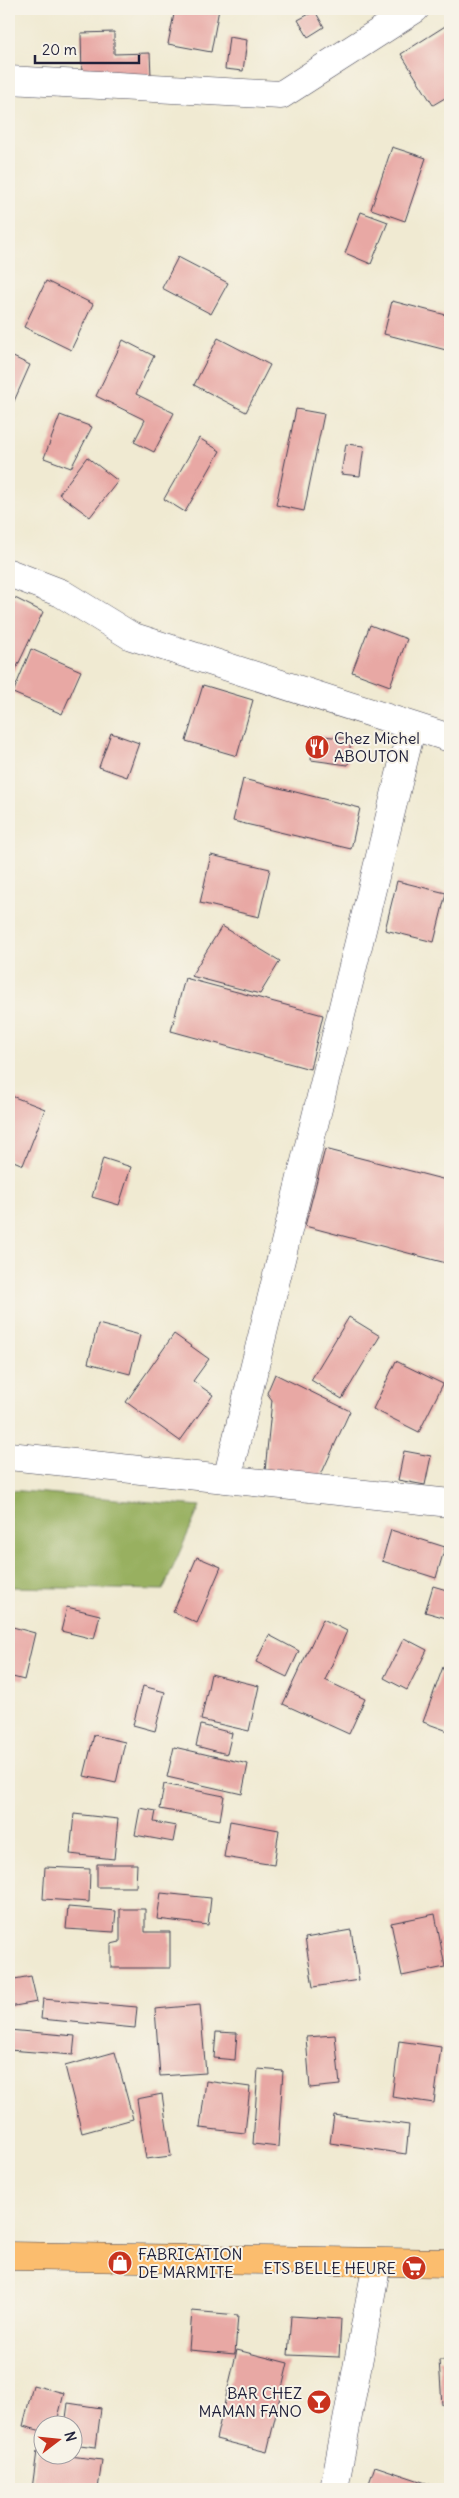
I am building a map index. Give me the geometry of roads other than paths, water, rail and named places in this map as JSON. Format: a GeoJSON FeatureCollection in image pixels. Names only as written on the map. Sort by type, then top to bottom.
{"type":"FeatureCollection","features":[{"type":"Feature","properties":{"kind":"main road"},"geometry":{"type":"LineString","coordinates":[[9,2256],[377,2264],[450,2263]]}},
{"type":"Feature","properties":{"kind":"street"},"geometry":{"type":"LineString","coordinates":[[9,80],[281,95],[415,9]]}},
{"type":"Feature","properties":{"kind":"street"},"geometry":{"type":"LineString","coordinates":[[9,573],[61,593],[131,636],[450,738]]}},
{"type":"Feature","properties":{"kind":"street"},"geometry":{"type":"LineString","coordinates":[[226,1480],[412,726]]}},
{"type":"Feature","properties":{"kind":"street"},"geometry":{"type":"LineString","coordinates":[[9,1456],[450,1502]]}},
{"type":"Feature","properties":{"kind":"street"},"geometry":{"type":"LineString","coordinates":[[334,2489],[377,2264]]}},
{"type":"Feature","properties":{"kind":"place","name":"Chez Michel ABOUTON"},"geometry":{"type":"Point","coordinates":[317,747]}},
{"type":"Feature","properties":{"kind":"place","name":"FABRICATION DE MARMITE"},"geometry":{"type":"Point","coordinates":[120,2263]}},
{"type":"Feature","properties":{"kind":"place","name":"ETS BELLE HEURE"},"geometry":{"type":"Point","coordinates":[414,2268]}},
{"type":"Feature","properties":{"kind":"place","name":"BAR CHEZ MAMAN FANO"},"geometry":{"type":"Point","coordinates":[319,2402]}}]}
